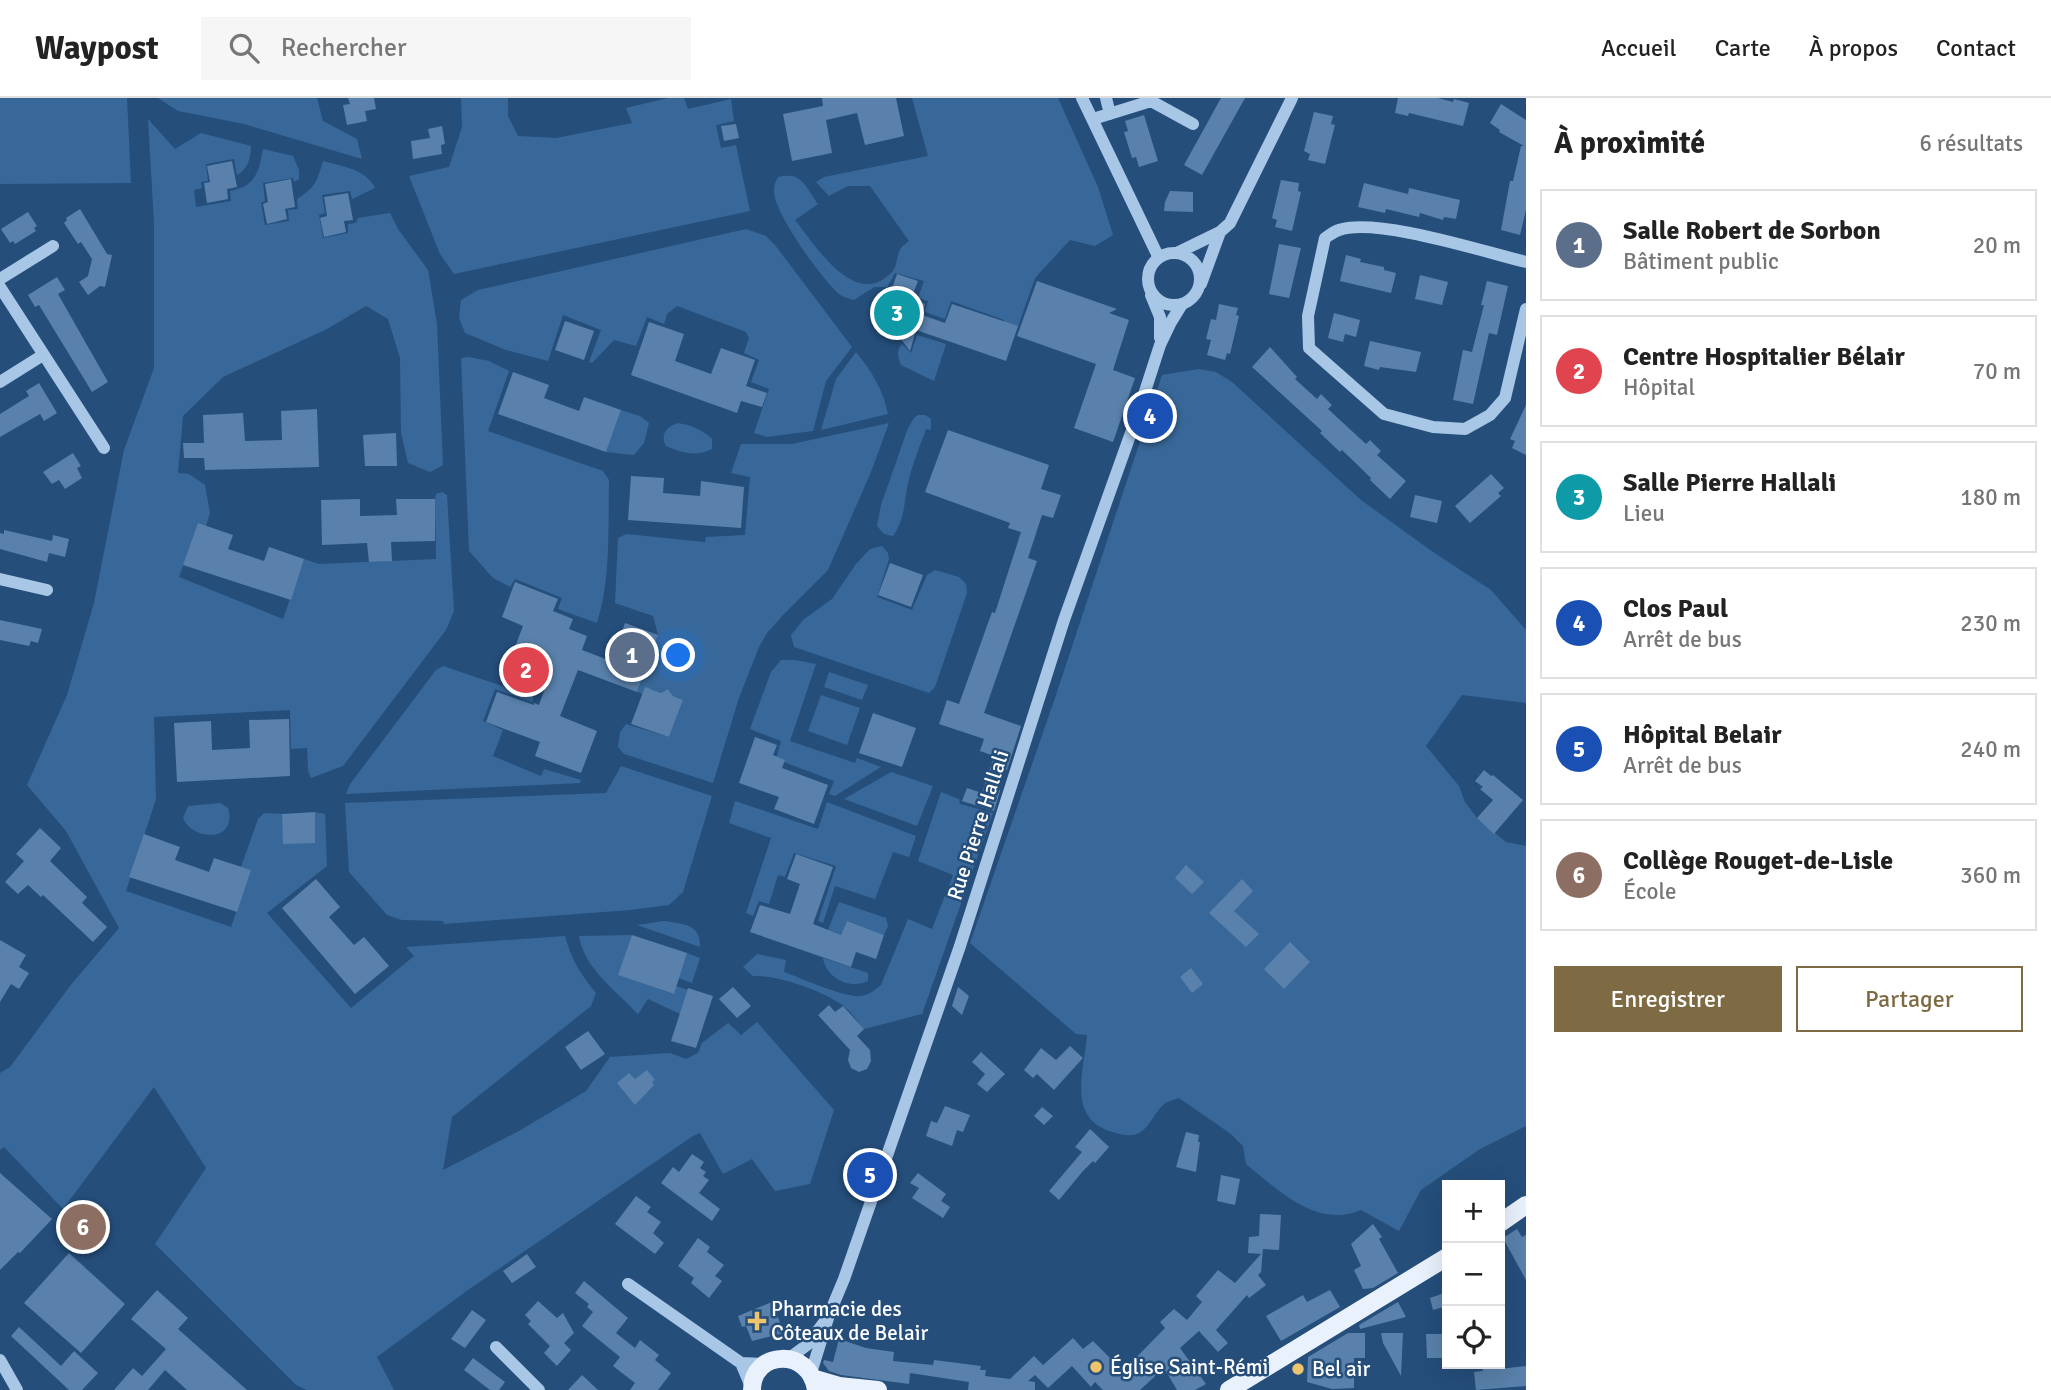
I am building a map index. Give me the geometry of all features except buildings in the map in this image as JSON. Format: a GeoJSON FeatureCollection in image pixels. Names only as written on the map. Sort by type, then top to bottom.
{"type":"FeatureCollection","features":[{"type":"Feature","properties":{"kind":"main road"},"geometry":{"type":"LineString","coordinates":[[1505,1220],[1526,1205]]}},
{"type":"Feature","properties":{"kind":"main road"},"geometry":{"type":"LineString","coordinates":[[1229,1390],[1442,1260]]}},
{"type":"Feature","properties":{"kind":"main road"},"geometry":{"type":"LineString","coordinates":[[752,1390],[754,1377],[766,1364],[781,1358],[795,1360],[814,1381],[878,1390]]}},
{"type":"Feature","properties":{"kind":"street"},"geometry":{"type":"LineString","coordinates":[[1082,98],[1158,256]]}},
{"type":"Feature","properties":{"kind":"street"},"geometry":{"type":"LineString","coordinates":[[1106,98],[1110,114]]}},
{"type":"Feature","properties":{"kind":"street"},"geometry":{"type":"LineString","coordinates":[[1220,232],[1201,284],[1189,302],[1169,307],[1151,295],[1146,274],[1158,256],[1179,252],[1220,232],[1230,223],[1292,98]]}},
{"type":"Feature","properties":{"kind":"street"},"geometry":{"type":"LineString","coordinates":[[1093,119],[1151,102],[1194,124]]}},
{"type":"Feature","properties":{"kind":"street"},"geometry":{"type":"LineString","coordinates":[[1526,262],[1410,233],[1363,228],[1339,230],[1325,238],[1308,316],[1309,348],[1384,414],[1433,427],[1465,429],[1490,415],[1505,398],[1526,309]]}},
{"type":"Feature","properties":{"kind":"street"},"geometry":{"type":"LineString","coordinates":[[0,279],[53,246]]}},
{"type":"Feature","properties":{"kind":"street"},"geometry":{"type":"LineString","coordinates":[[1179,252],[1197,263],[1201,284]]}},
{"type":"Feature","properties":{"kind":"street"},"geometry":{"type":"LineString","coordinates":[[0,287],[104,448]]}},
{"type":"Feature","properties":{"kind":"street","name":"Rue Pierre Hallali"},"geometry":{"type":"LineString","coordinates":[[1151,295],[1160,317],[1160,345]]}},
{"type":"Feature","properties":{"kind":"street","name":"Rue Pierre Hallali"},"geometry":{"type":"LineString","coordinates":[[814,1381],[829,1315],[960,946],[1064,621],[1160,345],[1182,304]]}},
{"type":"Feature","properties":{"kind":"street"},"geometry":{"type":"LineString","coordinates":[[0,382],[43,355]]}},
{"type":"Feature","properties":{"kind":"street"},"geometry":{"type":"LineString","coordinates":[[0,579],[47,590]]}},
{"type":"Feature","properties":{"kind":"street"},"geometry":{"type":"LineString","coordinates":[[628,1284],[741,1363],[766,1364]]}},
{"type":"Feature","properties":{"kind":"street","name":"Rue Pierre Hallali"},"geometry":{"type":"LineString","coordinates":[[788,1359],[807,1345],[829,1315]]}},
{"type":"Feature","properties":{"kind":"street"},"geometry":{"type":"LineString","coordinates":[[496,1347],[538,1390]]}},
{"type":"Feature","properties":{"kind":"street"},"geometry":{"type":"LineString","coordinates":[[0,1360],[9,1386]]}},
{"type":"Feature","properties":{"kind":"street"},"geometry":{"type":"LineString","coordinates":[[741,1363],[752,1390]]}},
{"type":"Feature","properties":{"kind":"shaded area"},"geometry":{"type":"Polygon","coordinates":[[[0,98],[127,98],[131,183],[0,184],[0,98]]]}},
{"type":"Feature","properties":{"kind":"shaded area"},"geometry":{"type":"Polygon","coordinates":[[[158,98],[317,98],[323,121],[357,139],[362,159],[244,124],[178,111],[158,98]]]}},
{"type":"Feature","properties":{"kind":"shaded area"},"geometry":{"type":"Polygon","coordinates":[[[461,98],[508,98],[508,116],[518,136],[556,138],[632,123],[626,108],[668,98],[684,98],[688,109],[731,99],[734,121],[716,125],[721,148],[736,145],[750,211],[454,274],[440,254],[409,176],[449,167],[462,127],[461,98]]]}},
{"type":"Feature","properties":{"kind":"shaded area"},"geometry":{"type":"Polygon","coordinates":[[[912,98],[1058,98],[1098,187],[1113,235],[1095,246],[1070,240],[1035,278],[1015,335],[1001,330],[1004,320],[951,301],[945,319],[925,312],[928,301],[918,298],[924,281],[895,273],[887,287],[874,287],[854,300],[842,296],[812,262],[779,208],[774,192],[778,177],[798,178],[818,204],[795,220],[825,258],[850,279],[864,284],[877,282],[891,273],[901,248],[909,241],[870,186],[848,186],[829,196],[816,182],[824,177],[928,156],[912,98]]]}},
{"type":"Feature","properties":{"kind":"shaded area"},"geometry":{"type":"Polygon","coordinates":[[[148,119],[175,149],[201,133],[251,146],[248,163],[237,175],[234,159],[206,164],[208,181],[201,182],[202,188],[194,190],[196,207],[231,201],[230,191],[245,186],[254,177],[263,149],[293,156],[299,170],[299,179],[294,182],[293,178],[263,183],[265,201],[261,203],[265,225],[289,221],[288,210],[298,209],[297,199],[315,183],[323,161],[366,176],[375,188],[352,199],[350,191],[322,195],[325,213],[319,215],[323,238],[348,233],[348,224],[356,223],[358,218],[390,213],[398,229],[428,270],[437,324],[443,465],[430,472],[408,463],[401,433],[400,358],[388,319],[366,306],[327,329],[223,377],[183,416],[178,473],[189,474],[205,485],[210,513],[206,526],[198,524],[179,577],[283,619],[304,559],[319,564],[436,559],[435,499],[436,494],[442,492],[447,495],[454,611],[446,630],[343,766],[311,778],[307,748],[291,749],[290,710],[154,717],[156,799],[126,891],[231,927],[251,870],[241,867],[258,819],[264,813],[282,814],[284,843],[314,843],[315,812],[325,814],[327,866],[267,913],[351,1008],[414,956],[406,947],[565,936],[577,966],[596,993],[591,1006],[452,1117],[443,1170],[519,1131],[586,1091],[610,1057],[670,1053],[686,1059],[698,1053],[702,1043],[728,1023],[741,1035],[757,1022],[834,1110],[810,1184],[775,1191],[752,1159],[723,1174],[700,1133],[693,1136],[468,1290],[377,1357],[394,1390],[307,1390],[296,1385],[155,1244],[206,1168],[154,1087],[63,1209],[4,1147],[0,1150],[0,1073],[10,1067],[70,986],[119,928],[66,831],[27,785],[67,695],[94,603],[124,450],[154,368],[154,223],[148,119]]]}},
{"type":"Feature","properties":{"kind":"shaded area"},"geometry":{"type":"Polygon","coordinates":[[[746,229],[766,236],[775,245],[852,347],[826,381],[813,431],[767,437],[754,433],[769,389],[751,382],[759,360],[744,353],[749,338],[746,332],[677,306],[667,314],[664,324],[647,317],[636,346],[614,340],[592,363],[589,362],[601,330],[563,315],[548,361],[506,350],[465,333],[459,318],[461,300],[478,290],[746,229]]]}},
{"type":"Feature","properties":{"kind":"shaded area"},"geometry":{"type":"Polygon","coordinates":[[[917,335],[946,344],[934,381],[901,365],[898,354],[900,347],[902,344],[911,353],[917,335]]]}},
{"type":"Feature","properties":{"kind":"shaded area"},"geometry":{"type":"Polygon","coordinates":[[[856,352],[876,381],[888,414],[821,430],[836,379],[856,352]]]}},
{"type":"Feature","properties":{"kind":"shaded area"},"geometry":{"type":"Polygon","coordinates":[[[461,358],[489,361],[509,371],[488,431],[603,471],[609,480],[607,570],[597,623],[558,609],[562,598],[515,579],[510,587],[493,578],[469,551],[461,358]]]}},
{"type":"Feature","properties":{"kind":"shaded area"},"geometry":{"type":"Polygon","coordinates":[[[1199,369],[1216,372],[1232,382],[1361,500],[1491,590],[1526,630],[1526,703],[1462,695],[1426,746],[1459,786],[1465,802],[1477,818],[1506,842],[1526,846],[1526,1126],[1480,1149],[1421,1190],[1399,1231],[1361,1210],[1345,1215],[1329,1214],[1299,1204],[1246,1164],[1243,1146],[1231,1134],[1179,1098],[1164,1104],[1143,1131],[1136,1134],[1120,1134],[1098,1126],[1083,1105],[1081,1092],[1087,1035],[1076,1034],[970,943],[1162,375],[1199,369]]]}},
{"type":"Feature","properties":{"kind":"shaded area"},"geometry":{"type":"Polygon","coordinates":[[[621,410],[640,416],[649,423],[644,443],[634,455],[606,452],[621,410]]]}},
{"type":"Feature","properties":{"kind":"shaded area"},"geometry":{"type":"Polygon","coordinates":[[[918,415],[931,419],[931,430],[926,429],[914,462],[900,523],[893,536],[884,534],[877,526],[881,505],[908,428],[918,415]]]}},
{"type":"Feature","properties":{"kind":"shaded area"},"geometry":{"type":"Polygon","coordinates":[[[678,423],[696,428],[712,439],[712,449],[689,453],[666,446],[665,432],[678,423]]]}},
{"type":"Feature","properties":{"kind":"shaded area"},"geometry":{"type":"Polygon","coordinates":[[[889,423],[871,472],[828,570],[783,615],[759,647],[739,698],[713,783],[624,754],[618,747],[620,732],[626,724],[669,737],[683,700],[673,696],[668,689],[661,693],[651,689],[648,696],[637,692],[658,635],[653,616],[615,603],[618,538],[626,534],[705,542],[706,537],[745,535],[750,477],[731,473],[741,444],[792,444],[889,423]]]}},
{"type":"Feature","properties":{"kind":"shaded area"},"geometry":{"type":"Polygon","coordinates":[[[882,546],[889,559],[877,597],[912,610],[927,575],[935,570],[959,577],[966,584],[967,593],[935,687],[929,693],[794,647],[791,635],[803,620],[832,599],[870,549],[882,546]]]}},
{"type":"Feature","properties":{"kind":"shaded area"},"geometry":{"type":"Polygon","coordinates":[[[781,660],[816,664],[790,741],[855,763],[857,758],[881,767],[835,796],[829,794],[834,781],[776,759],[781,741],[750,729],[771,672],[781,660]]]}},
{"type":"Feature","properties":{"kind":"shaded area"},"geometry":{"type":"Polygon","coordinates":[[[443,666],[534,697],[532,702],[495,689],[483,721],[503,730],[493,756],[541,776],[544,769],[581,780],[580,783],[346,794],[350,784],[436,670],[443,666]]]}},
{"type":"Feature","properties":{"kind":"shaded area"},"geometry":{"type":"Polygon","coordinates":[[[829,672],[868,685],[862,700],[824,687],[829,672]]]}},
{"type":"Feature","properties":{"kind":"shaded area"},"geometry":{"type":"Polygon","coordinates":[[[821,695],[860,708],[847,745],[808,731],[821,695]]]}},
{"type":"Feature","properties":{"kind":"shaded area"},"geometry":{"type":"Polygon","coordinates":[[[621,766],[712,796],[683,892],[669,905],[444,924],[443,921],[402,920],[387,915],[349,872],[345,803],[606,793],[621,766]]]}},
{"type":"Feature","properties":{"kind":"shaded area"},"geometry":{"type":"Polygon","coordinates":[[[891,772],[933,786],[917,826],[844,799],[891,772]]]}},
{"type":"Feature","properties":{"kind":"shaded area"},"geometry":{"type":"Polygon","coordinates":[[[941,792],[959,799],[960,804],[993,813],[922,1014],[864,1029],[847,1009],[832,999],[786,981],[753,976],[743,967],[757,954],[786,960],[784,972],[845,994],[864,995],[881,985],[908,919],[932,929],[953,875],[918,861],[941,792]]]}},
{"type":"Feature","properties":{"kind":"shaded area"},"geometry":{"type":"Polygon","coordinates":[[[735,801],[818,829],[827,802],[916,836],[909,857],[893,852],[875,899],[835,886],[823,923],[818,921],[836,866],[794,853],[785,877],[778,875],[769,904],[759,901],[753,916],[746,913],[771,838],[729,823],[735,801]]]}},
{"type":"Feature","properties":{"kind":"shaded area"},"geometry":{"type":"Polygon","coordinates":[[[220,803],[228,808],[229,819],[221,833],[213,835],[195,831],[183,818],[188,806],[220,803]]]}},
{"type":"Feature","properties":{"kind":"shaded area"},"geometry":{"type":"Polygon","coordinates":[[[839,902],[886,918],[888,926],[884,935],[847,921],[841,935],[828,930],[839,902]]]}},
{"type":"Feature","properties":{"kind":"shaded area"},"geometry":{"type":"Polygon","coordinates":[[[664,921],[690,926],[700,939],[700,947],[637,925],[664,921]]]}},
{"type":"Feature","properties":{"kind":"shaded area"},"geometry":{"type":"Polygon","coordinates":[[[632,935],[619,975],[673,994],[676,986],[688,990],[680,1014],[648,999],[638,1014],[594,969],[582,948],[579,936],[632,935]]]}},
{"type":"Feature","properties":{"kind":"shaded area"},"geometry":{"type":"Polygon","coordinates":[[[687,953],[700,958],[692,983],[676,977],[687,953]]]}},
{"type":"Feature","properties":{"kind":"shaded area"},"geometry":{"type":"Polygon","coordinates":[[[823,958],[868,973],[868,981],[854,984],[840,980],[829,971],[823,958]]]}},
{"type":"Feature","properties":{"kind":"place","name":"Salle Pierre Hallali"},"geometry":{"type":"Point","coordinates":[897,313]}},
{"type":"Feature","properties":{"kind":"place","name":"Clos Paul"},"geometry":{"type":"Point","coordinates":[1150,416]}},
{"type":"Feature","properties":{"kind":"place","name":"Salle Robert de Sorbon"},"geometry":{"type":"Point","coordinates":[632,655]}},
{"type":"Feature","properties":{"kind":"place","name":"Centre Hospitalier Bélair"},"geometry":{"type":"Point","coordinates":[526,670]}},
{"type":"Feature","properties":{"kind":"place","name":"Hôpital Belair"},"geometry":{"type":"Point","coordinates":[870,1175]}},
{"type":"Feature","properties":{"kind":"place","name":"Collège Rouget-de-Lisle"},"geometry":{"type":"Point","coordinates":[83,1227]}},
{"type":"Feature","properties":{"kind":"place","name":"Pharmacie des Côteaux de Belair"},"geometry":{"type":"Point","coordinates":[757,1321]}},
{"type":"Feature","properties":{"kind":"place","name":"Église Saint-Rémi"},"geometry":{"type":"Point","coordinates":[1096,1367]}},
{"type":"Feature","properties":{"kind":"place","name":"Bel air"},"geometry":{"type":"Point","coordinates":[1298,1369]}}]}
